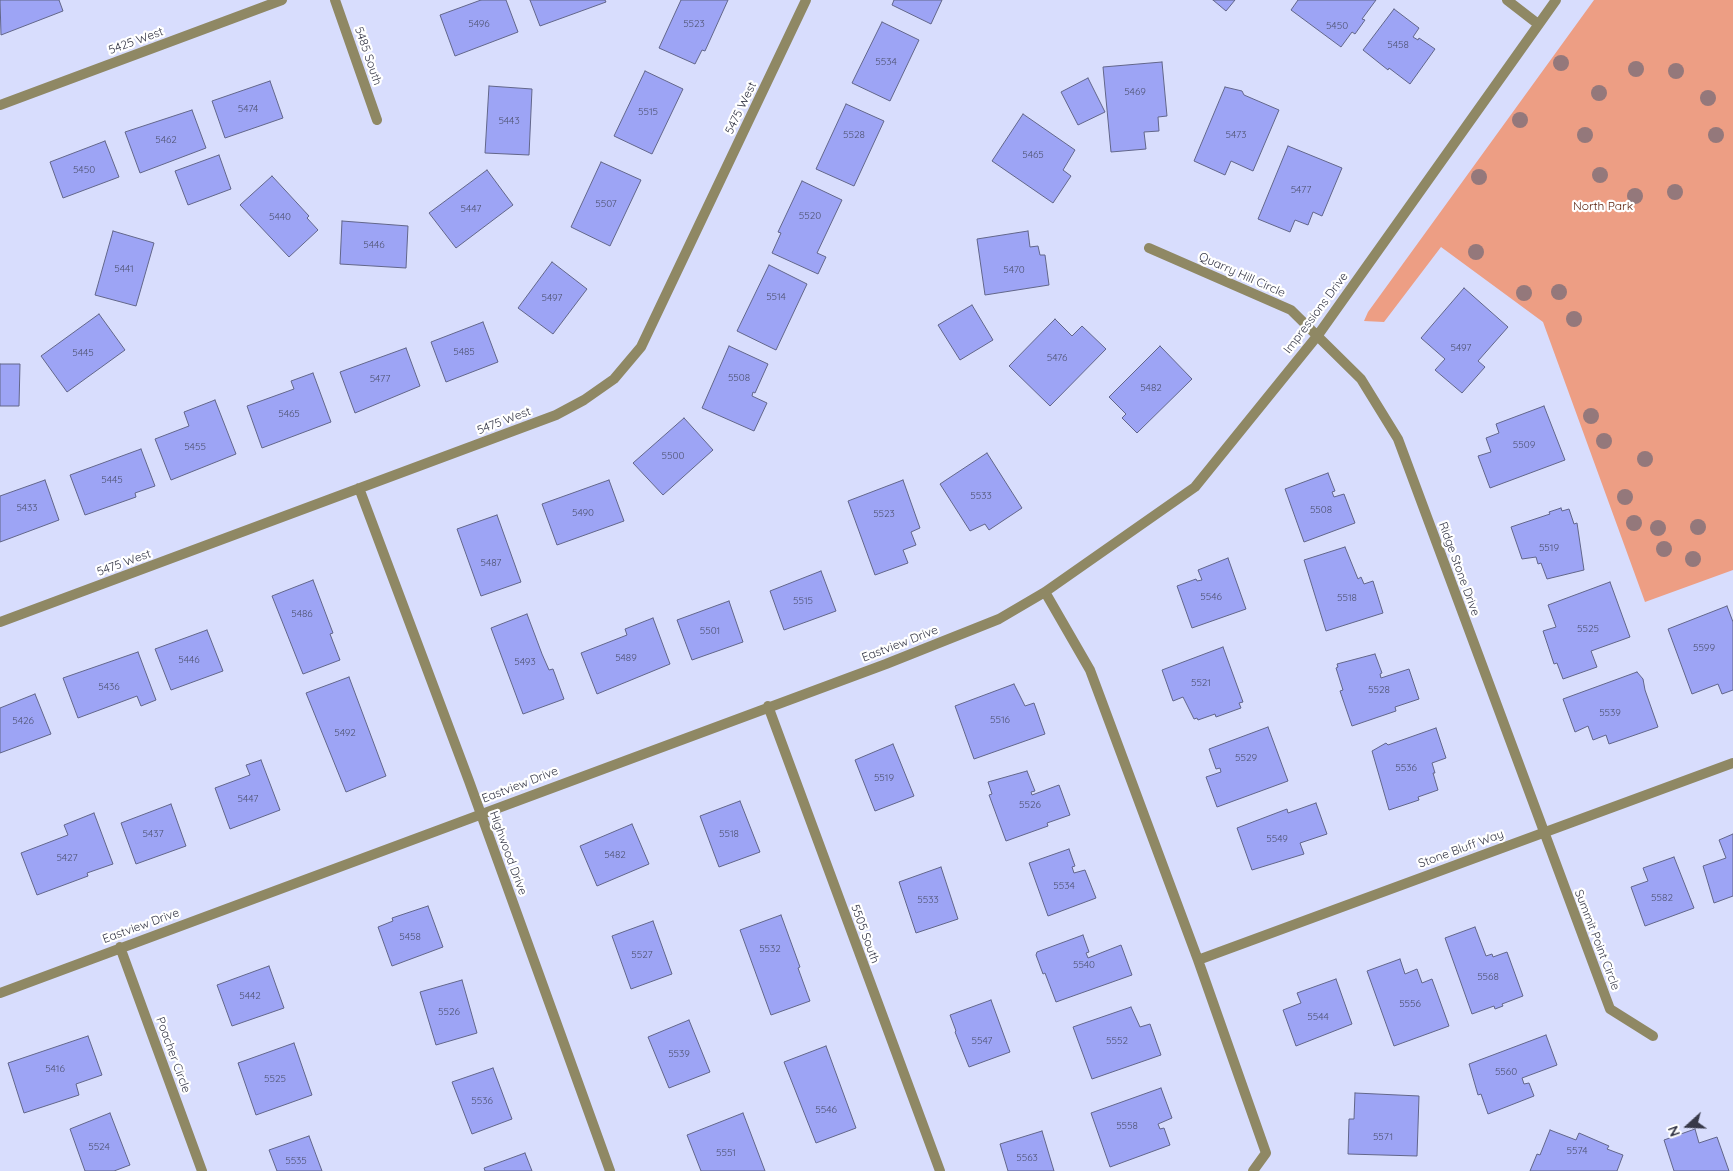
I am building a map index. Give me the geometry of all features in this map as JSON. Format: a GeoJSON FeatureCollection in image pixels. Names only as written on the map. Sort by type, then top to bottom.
{"type":"FeatureCollection","features":[{"type":"Feature","properties":{"kind":"street","name":"5425 West"},"geometry":{"type":"LineString","coordinates":[[0,105],[282,0]]}},
{"type":"Feature","properties":{"kind":"street","name":"5485 South"},"geometry":{"type":"LineString","coordinates":[[335,0],[377,120]]}},
{"type":"Feature","properties":{"kind":"street"},"geometry":{"type":"LineString","coordinates":[[1507,0],[1538,24]]}},
{"type":"Feature","properties":{"kind":"street","name":"Impressions Drive"},"geometry":{"type":"LineString","coordinates":[[1046,592],[1195,487],[1318,335],[1556,0]]}},
{"type":"Feature","properties":{"kind":"street","name":"5475 West"},"geometry":{"type":"LineString","coordinates":[[0,622],[556,415],[584,400],[614,379],[641,347],[806,2]]}},
{"type":"Feature","properties":{"kind":"street","name":"Quarry Hill Circle"},"geometry":{"type":"LineString","coordinates":[[1149,248],[1291,310],[1318,335]]}},
{"type":"Feature","properties":{"kind":"street","name":"Ridge Stone Drive"},"geometry":{"type":"LineString","coordinates":[[1318,335],[1361,378],[1398,439],[1543,832]]}},
{"type":"Feature","properties":{"kind":"street","name":"Highwood Drive"},"geometry":{"type":"LineString","coordinates":[[359,488],[610,1171]]}},
{"type":"Feature","properties":{"kind":"street"},"geometry":{"type":"LineString","coordinates":[[1046,592],[1090,670],[1198,960],[1266,1153],[1253,1171]]}},
{"type":"Feature","properties":{"kind":"street","name":"Eastview Drive"},"geometry":{"type":"LineString","coordinates":[[0,992],[768,706],[886,664],[999,619],[1046,592]]}},
{"type":"Feature","properties":{"kind":"street","name":"5505 South"},"geometry":{"type":"LineString","coordinates":[[768,706],[940,1171]]}},
{"type":"Feature","properties":{"kind":"street","name":"Stone Bluff Way"},"geometry":{"type":"LineString","coordinates":[[1198,960],[1733,763]]}},
{"type":"Feature","properties":{"kind":"street","name":"Summit Point Circle"},"geometry":{"type":"LineString","coordinates":[[1543,832],[1610,1009],[1653,1036]]}},
{"type":"Feature","properties":{"kind":"street","name":"Poacher Circle"},"geometry":{"type":"LineString","coordinates":[[120,948],[202,1171]]}},
{"type":"Feature","properties":{"kind":"green space","name":"North Park"},"geometry":{"type":"Polygon","coordinates":[[[1594,0],[1733,0],[1733,570],[1645,602],[1543,322],[1441,247],[1384,322],[1364,321],[1368,312],[1594,0]]]}},
{"type":"Feature","properties":{"kind":"building"},"geometry":{"type":"Polygon","coordinates":[[[0,0],[59,0],[63,11],[1,35],[0,0]]]}},
{"type":"Feature","properties":{"kind":"building"},"geometry":{"type":"Polygon","coordinates":[[[481,0],[506,0],[518,32],[455,56],[440,15],[481,0]]]}},
{"type":"Feature","properties":{"kind":"building"},"geometry":{"type":"Polygon","coordinates":[[[530,0],[605,0],[606,2],[540,26],[530,0]]]}},
{"type":"Feature","properties":{"kind":"building"},"geometry":{"type":"Polygon","coordinates":[[[681,0],[728,0],[705,51],[702,50],[695,64],[659,48],[681,0]]]}},
{"type":"Feature","properties":{"kind":"building"},"geometry":{"type":"Polygon","coordinates":[[[894,0],[942,0],[931,24],[892,5],[894,0]]]}},
{"type":"Feature","properties":{"kind":"building"},"geometry":{"type":"Polygon","coordinates":[[[1213,0],[1235,0],[1226,11],[1213,0]]]}},
{"type":"Feature","properties":{"kind":"building"},"geometry":{"type":"Polygon","coordinates":[[[1298,0],[1376,0],[1362,19],[1365,20],[1355,34],[1352,32],[1341,47],[1291,10],[1298,0]]]}},
{"type":"Feature","properties":{"kind":"building"},"geometry":{"type":"Polygon","coordinates":[[[1394,9],[1419,28],[1413,37],[1418,40],[1419,38],[1435,49],[1410,84],[1389,68],[1388,70],[1363,50],[1394,9]]]}},
{"type":"Feature","properties":{"kind":"building"},"geometry":{"type":"Polygon","coordinates":[[[882,22],[919,40],[890,101],[852,83],[882,22]]]}},
{"type":"Feature","properties":{"kind":"building"},"geometry":{"type":"Polygon","coordinates":[[[1162,62],[1167,116],[1158,117],[1159,131],[1144,132],[1146,149],[1111,152],[1103,67],[1162,62]]]}},
{"type":"Feature","properties":{"kind":"building"},"geometry":{"type":"Polygon","coordinates":[[[645,71],[683,89],[652,154],[614,136],[645,71]]]}},
{"type":"Feature","properties":{"kind":"building"},"geometry":{"type":"Polygon","coordinates":[[[1088,78],[1105,112],[1078,125],[1061,92],[1088,78]]]}},
{"type":"Feature","properties":{"kind":"building"},"geometry":{"type":"Polygon","coordinates":[[[270,81],[283,118],[225,138],[212,101],[270,81]]]}},
{"type":"Feature","properties":{"kind":"building"},"geometry":{"type":"Polygon","coordinates":[[[489,86],[532,89],[529,155],[485,153],[489,86]]]}},
{"type":"Feature","properties":{"kind":"building"},"geometry":{"type":"Polygon","coordinates":[[[1225,87],[1242,91],[1244,95],[1279,110],[1253,171],[1231,161],[1225,175],[1194,161],[1225,87]]]}},
{"type":"Feature","properties":{"kind":"building"},"geometry":{"type":"Polygon","coordinates":[[[846,104],[884,121],[854,186],[816,169],[846,104]]]}},
{"type":"Feature","properties":{"kind":"building"},"geometry":{"type":"Polygon","coordinates":[[[192,110],[206,148],[140,173],[125,132],[192,110]]]}},
{"type":"Feature","properties":{"kind":"building"},"geometry":{"type":"Polygon","coordinates":[[[1023,114],[1075,150],[1063,170],[1071,176],[1053,203],[992,161],[1023,114]]]}},
{"type":"Feature","properties":{"kind":"building"},"geometry":{"type":"Polygon","coordinates":[[[105,141],[119,177],[63,198],[50,162],[105,141]]]}},
{"type":"Feature","properties":{"kind":"building"},"geometry":{"type":"Polygon","coordinates":[[[1288,146],[1342,168],[1322,216],[1313,212],[1308,225],[1295,220],[1290,232],[1258,219],[1288,146]]]}},
{"type":"Feature","properties":{"kind":"building"},"geometry":{"type":"Polygon","coordinates":[[[219,155],[231,189],[188,205],[175,171],[219,155]]]}},
{"type":"Feature","properties":{"kind":"building"},"geometry":{"type":"Polygon","coordinates":[[[601,162],[641,180],[610,246],[571,227],[601,162]]]}},
{"type":"Feature","properties":{"kind":"building"},"geometry":{"type":"Polygon","coordinates":[[[487,170],[513,205],[456,248],[429,213],[487,170]]]}},
{"type":"Feature","properties":{"kind":"building"},"geometry":{"type":"Polygon","coordinates":[[[272,176],[309,216],[307,218],[318,230],[289,257],[240,205],[272,176]]]}},
{"type":"Feature","properties":{"kind":"building"},"geometry":{"type":"Polygon","coordinates":[[[802,181],[842,200],[817,253],[826,257],[818,274],[772,253],[781,233],[778,232],[802,181]]]}},
{"type":"Feature","properties":{"kind":"building"},"geometry":{"type":"Polygon","coordinates":[[[342,221],[408,226],[406,268],[340,264],[342,221]]]}},
{"type":"Feature","properties":{"kind":"building"},"geometry":{"type":"Polygon","coordinates":[[[113,231],[154,243],[136,306],[95,295],[113,231]]]}},
{"type":"Feature","properties":{"kind":"building"},"geometry":{"type":"Polygon","coordinates":[[[1028,231],[1030,247],[1038,246],[1040,255],[1045,255],[1049,285],[985,295],[977,239],[1028,231]]]}},
{"type":"Feature","properties":{"kind":"building"},"geometry":{"type":"Polygon","coordinates":[[[552,262],[587,289],[553,334],[518,308],[552,262]]]}},
{"type":"Feature","properties":{"kind":"building"},"geometry":{"type":"Polygon","coordinates":[[[769,265],[807,284],[776,350],[737,331],[769,265]]]}},
{"type":"Feature","properties":{"kind":"building"},"geometry":{"type":"Polygon","coordinates":[[[1464,288],[1508,327],[1478,361],[1485,367],[1462,393],[1435,370],[1445,359],[1421,338],[1464,288]]]}},
{"type":"Feature","properties":{"kind":"building"},"geometry":{"type":"Polygon","coordinates":[[[972,305],[993,340],[960,360],[938,325],[972,305]]]}},
{"type":"Feature","properties":{"kind":"building"},"geometry":{"type":"Polygon","coordinates":[[[99,314],[125,350],[67,392],[41,356],[99,314]]]}},
{"type":"Feature","properties":{"kind":"building"},"geometry":{"type":"Polygon","coordinates":[[[1055,319],[1072,336],[1082,326],[1106,349],[1050,406],[1009,366],[1055,319]]]}},
{"type":"Feature","properties":{"kind":"building"},"geometry":{"type":"Polygon","coordinates":[[[483,322],[498,362],[446,382],[431,342],[483,322]]]}},
{"type":"Feature","properties":{"kind":"building"},"geometry":{"type":"Polygon","coordinates":[[[729,346],[768,364],[752,396],[767,403],[754,431],[702,408],[729,346]]]}},
{"type":"Feature","properties":{"kind":"building"},"geometry":{"type":"Polygon","coordinates":[[[1160,346],[1192,379],[1137,433],[1122,418],[1126,414],[1109,397],[1160,346]]]}},
{"type":"Feature","properties":{"kind":"building"},"geometry":{"type":"Polygon","coordinates":[[[406,348],[420,386],[355,413],[340,372],[406,348]]]}},
{"type":"Feature","properties":{"kind":"building"},"geometry":{"type":"Polygon","coordinates":[[[0,364],[20,364],[19,406],[0,406],[0,364]]]}},
{"type":"Feature","properties":{"kind":"building"},"geometry":{"type":"Polygon","coordinates":[[[313,373],[331,422],[262,448],[247,406],[294,389],[291,381],[313,373]]]}},
{"type":"Feature","properties":{"kind":"building"},"geometry":{"type":"Polygon","coordinates":[[[215,400],[236,454],[171,480],[155,439],[189,426],[184,412],[215,400]]]}},
{"type":"Feature","properties":{"kind":"building"},"geometry":{"type":"Polygon","coordinates":[[[1544,406],[1565,460],[1490,488],[1478,456],[1491,452],[1486,438],[1499,433],[1496,424],[1544,406]]]}},
{"type":"Feature","properties":{"kind":"building"},"geometry":{"type":"Polygon","coordinates":[[[684,418],[713,450],[663,495],[633,463],[684,418]]]}},
{"type":"Feature","properties":{"kind":"building"},"geometry":{"type":"Polygon","coordinates":[[[141,449],[155,486],[135,493],[136,497],[85,515],[70,475],[141,449]]]}},
{"type":"Feature","properties":{"kind":"building"},"geometry":{"type":"Polygon","coordinates":[[[987,453],[1022,508],[989,530],[985,524],[970,531],[940,484],[987,453]]]}},
{"type":"Feature","properties":{"kind":"building"},"geometry":{"type":"Polygon","coordinates":[[[1328,473],[1335,491],[1332,492],[1334,497],[1344,494],[1355,523],[1304,542],[1285,489],[1328,473]]]}},
{"type":"Feature","properties":{"kind":"building"},"geometry":{"type":"Polygon","coordinates":[[[45,480],[59,520],[0,542],[0,496],[45,480]]]}},
{"type":"Feature","properties":{"kind":"building"},"geometry":{"type":"Polygon","coordinates":[[[609,480],[624,521],[557,545],[542,504],[609,480]]]}},
{"type":"Feature","properties":{"kind":"building"},"geometry":{"type":"Polygon","coordinates":[[[903,480],[920,528],[911,532],[916,545],[903,550],[908,563],[875,575],[848,501],[903,480]]]}},
{"type":"Feature","properties":{"kind":"building"},"geometry":{"type":"Polygon","coordinates":[[[1561,508],[1562,511],[1569,509],[1574,524],[1577,523],[1584,570],[1547,579],[1541,563],[1538,564],[1536,557],[1522,559],[1511,527],[1550,514],[1549,512],[1561,508]]]}},
{"type":"Feature","properties":{"kind":"building"},"geometry":{"type":"Polygon","coordinates":[[[497,515],[521,582],[481,596],[457,529],[497,515]]]}},
{"type":"Feature","properties":{"kind":"building"},"geometry":{"type":"Polygon","coordinates":[[[1345,547],[1358,579],[1361,577],[1364,584],[1373,581],[1383,613],[1326,631],[1304,560],[1345,547]]]}},
{"type":"Feature","properties":{"kind":"building"},"geometry":{"type":"Polygon","coordinates":[[[1228,558],[1246,609],[1192,628],[1177,586],[1196,579],[1197,581],[1202,580],[1198,570],[1228,558]]]}},
{"type":"Feature","properties":{"kind":"building"},"geometry":{"type":"Polygon","coordinates":[[[821,571],[836,611],[784,630],[770,591],[821,571]]]}},
{"type":"Feature","properties":{"kind":"building"},"geometry":{"type":"Polygon","coordinates":[[[313,580],[333,633],[330,634],[340,660],[303,674],[272,596],[313,580]]]}},
{"type":"Feature","properties":{"kind":"building"},"geometry":{"type":"Polygon","coordinates":[[[1610,582],[1630,637],[1591,651],[1597,667],[1563,679],[1557,663],[1554,664],[1543,631],[1556,627],[1548,605],[1610,582]]]}},
{"type":"Feature","properties":{"kind":"building"},"geometry":{"type":"Polygon","coordinates":[[[729,601],[743,642],[692,660],[677,620],[729,601]]]}},
{"type":"Feature","properties":{"kind":"building"},"geometry":{"type":"Polygon","coordinates":[[[1727,606],[1733,622],[1733,690],[1722,694],[1718,684],[1692,694],[1668,629],[1727,606]]]}},
{"type":"Feature","properties":{"kind":"building"},"geometry":{"type":"Polygon","coordinates":[[[527,614],[542,654],[549,670],[553,669],[564,699],[523,714],[491,628],[527,614]]]}},
{"type":"Feature","properties":{"kind":"building"},"geometry":{"type":"Polygon","coordinates":[[[653,618],[670,664],[597,694],[581,653],[627,635],[625,629],[653,618]]]}},
{"type":"Feature","properties":{"kind":"building"},"geometry":{"type":"Polygon","coordinates":[[[207,630],[223,671],[171,690],[155,649],[207,630]]]}},
{"type":"Feature","properties":{"kind":"building"},"geometry":{"type":"Polygon","coordinates":[[[1223,647],[1243,702],[1239,703],[1241,708],[1216,717],[1215,714],[1198,720],[1197,718],[1194,719],[1183,697],[1173,701],[1162,670],[1223,647]]]}},
{"type":"Feature","properties":{"kind":"building"},"geometry":{"type":"Polygon","coordinates":[[[138,652],[156,700],[141,706],[137,696],[78,718],[63,678],[138,652]]]}},
{"type":"Feature","properties":{"kind":"building"},"geometry":{"type":"Polygon","coordinates":[[[1375,654],[1382,673],[1380,674],[1381,678],[1409,669],[1419,699],[1395,707],[1396,711],[1352,726],[1340,691],[1343,690],[1336,668],[1338,667],[1337,664],[1375,654]]]}},
{"type":"Feature","properties":{"kind":"building"},"geometry":{"type":"Polygon","coordinates":[[[1637,672],[1643,679],[1658,727],[1609,744],[1606,735],[1593,740],[1588,726],[1575,732],[1563,699],[1637,672]]]}},
{"type":"Feature","properties":{"kind":"building"},"geometry":{"type":"Polygon","coordinates":[[[349,677],[386,776],[346,792],[306,693],[349,677]]]}},
{"type":"Feature","properties":{"kind":"building"},"geometry":{"type":"Polygon","coordinates":[[[1014,684],[1025,706],[1034,703],[1045,734],[974,759],[955,706],[1014,684]]]}},
{"type":"Feature","properties":{"kind":"building"},"geometry":{"type":"Polygon","coordinates":[[[35,694],[51,734],[0,753],[0,708],[35,694]]]}},
{"type":"Feature","properties":{"kind":"building"},"geometry":{"type":"Polygon","coordinates":[[[1268,727],[1288,781],[1217,807],[1206,777],[1221,772],[1220,768],[1216,769],[1209,749],[1268,727]]]}},
{"type":"Feature","properties":{"kind":"building"},"geometry":{"type":"Polygon","coordinates":[[[1436,728],[1446,758],[1432,763],[1438,790],[1418,797],[1419,800],[1389,810],[1372,751],[1386,743],[1388,745],[1436,728]]]}},
{"type":"Feature","properties":{"kind":"building"},"geometry":{"type":"Polygon","coordinates":[[[893,744],[914,796],[875,811],[855,760],[893,744]]]}},
{"type":"Feature","properties":{"kind":"building"},"geometry":{"type":"Polygon","coordinates":[[[261,760],[280,810],[230,829],[215,788],[250,775],[246,765],[261,760]]]}},
{"type":"Feature","properties":{"kind":"building"},"geometry":{"type":"Polygon","coordinates":[[[1027,771],[1035,791],[1031,792],[1032,795],[1059,785],[1070,815],[1047,823],[1048,826],[1006,841],[989,795],[992,794],[988,782],[1027,771]]]}},
{"type":"Feature","properties":{"kind":"building"},"geometry":{"type":"Polygon","coordinates":[[[740,801],[760,852],[719,867],[700,816],[740,801]]]}},
{"type":"Feature","properties":{"kind":"building"},"geometry":{"type":"Polygon","coordinates":[[[1316,803],[1327,834],[1300,843],[1304,854],[1252,870],[1237,828],[1287,809],[1288,813],[1316,803]]]}},
{"type":"Feature","properties":{"kind":"building"},"geometry":{"type":"Polygon","coordinates":[[[171,804],[186,846],[136,864],[121,823],[171,804]]]}},
{"type":"Feature","properties":{"kind":"building"},"geometry":{"type":"Polygon","coordinates":[[[94,813],[113,864],[87,873],[88,876],[37,895],[21,853],[68,835],[64,825],[94,813]]]}},
{"type":"Feature","properties":{"kind":"building"},"geometry":{"type":"Polygon","coordinates":[[[632,824],[649,864],[597,886],[580,846],[632,824]]]}},
{"type":"Feature","properties":{"kind":"building"},"geometry":{"type":"Polygon","coordinates":[[[1733,834],[1733,896],[1714,903],[1703,866],[1726,858],[1719,840],[1733,834]]]}},
{"type":"Feature","properties":{"kind":"building"},"geometry":{"type":"Polygon","coordinates":[[[1069,849],[1075,866],[1072,867],[1074,873],[1085,870],[1096,898],[1048,916],[1029,863],[1069,849]]]}},
{"type":"Feature","properties":{"kind":"building"},"geometry":{"type":"Polygon","coordinates":[[[1674,857],[1694,908],[1645,926],[1631,887],[1648,881],[1643,868],[1674,857]]]}},
{"type":"Feature","properties":{"kind":"building"},"geometry":{"type":"Polygon","coordinates":[[[941,867],[958,919],[916,933],[899,882],[941,867]]]}},
{"type":"Feature","properties":{"kind":"building"},"geometry":{"type":"Polygon","coordinates":[[[428,906],[443,947],[392,966],[378,927],[393,921],[392,918],[428,906]]]}},
{"type":"Feature","properties":{"kind":"building"},"geometry":{"type":"Polygon","coordinates":[[[781,915],[810,1001],[771,1015],[740,930],[781,915]]]}},
{"type":"Feature","properties":{"kind":"building"},"geometry":{"type":"Polygon","coordinates":[[[653,921],[672,974],[631,989],[612,936],[653,921]]]}},
{"type":"Feature","properties":{"kind":"building"},"geometry":{"type":"Polygon","coordinates":[[[1475,927],[1486,956],[1492,954],[1493,957],[1507,952],[1523,996],[1502,1004],[1503,1006],[1495,1009],[1494,1006],[1472,1014],[1445,938],[1475,927]]]}},
{"type":"Feature","properties":{"kind":"building"},"geometry":{"type":"Polygon","coordinates":[[[1083,935],[1089,952],[1086,953],[1088,958],[1121,945],[1132,975],[1056,1002],[1045,973],[1043,974],[1036,955],[1037,952],[1083,935]]]}},
{"type":"Feature","properties":{"kind":"building"},"geometry":{"type":"Polygon","coordinates":[[[1400,959],[1405,974],[1417,969],[1422,983],[1432,979],[1449,1026],[1394,1046],[1367,971],[1400,959]]]}},
{"type":"Feature","properties":{"kind":"building"},"geometry":{"type":"Polygon","coordinates":[[[269,966],[284,1008],[232,1026],[217,985],[269,966]]]}},
{"type":"Feature","properties":{"kind":"building"},"geometry":{"type":"Polygon","coordinates":[[[1336,979],[1352,1024],[1296,1046],[1283,1010],[1301,1003],[1297,993],[1336,979]]]}},
{"type":"Feature","properties":{"kind":"building"},"geometry":{"type":"Polygon","coordinates":[[[462,980],[477,1033],[436,1045],[420,992],[462,980]]]}},
{"type":"Feature","properties":{"kind":"building"},"geometry":{"type":"Polygon","coordinates":[[[991,1000],[1010,1052],[969,1067],[950,1015],[991,1000]]]}},
{"type":"Feature","properties":{"kind":"building"},"geometry":{"type":"Polygon","coordinates":[[[1131,1007],[1140,1027],[1150,1024],[1161,1055],[1092,1079],[1073,1027],[1131,1007]]]}},
{"type":"Feature","properties":{"kind":"building"},"geometry":{"type":"Polygon","coordinates":[[[689,1020],[710,1072],[669,1088],[648,1037],[689,1020]]]}},
{"type":"Feature","properties":{"kind":"building"},"geometry":{"type":"Polygon","coordinates":[[[1546,1035],[1557,1065],[1522,1078],[1524,1084],[1529,1083],[1534,1096],[1488,1114],[1481,1094],[1478,1095],[1469,1064],[1546,1035]]]}},
{"type":"Feature","properties":{"kind":"building"},"geometry":{"type":"Polygon","coordinates":[[[88,1036],[102,1075],[76,1084],[79,1095],[24,1113],[8,1063],[88,1036]]]}},
{"type":"Feature","properties":{"kind":"building"},"geometry":{"type":"Polygon","coordinates":[[[294,1043],[312,1095],[256,1115],[238,1063],[294,1043]]]}},
{"type":"Feature","properties":{"kind":"building"},"geometry":{"type":"Polygon","coordinates":[[[826,1046],[856,1128],[816,1143],[784,1062],[826,1046]]]}},
{"type":"Feature","properties":{"kind":"building"},"geometry":{"type":"Polygon","coordinates":[[[493,1068],[512,1119],[472,1134],[452,1082],[493,1068]]]}},
{"type":"Feature","properties":{"kind":"building"},"geometry":{"type":"Polygon","coordinates":[[[1161,1088],[1172,1118],[1158,1124],[1160,1129],[1164,1128],[1170,1145],[1110,1167],[1091,1113],[1161,1088]]]}},
{"type":"Feature","properties":{"kind":"building"},"geometry":{"type":"Polygon","coordinates":[[[1355,1093],[1419,1096],[1417,1156],[1348,1154],[1349,1119],[1354,1119],[1355,1093]]]}},
{"type":"Feature","properties":{"kind":"building"},"geometry":{"type":"Polygon","coordinates":[[[110,1113],[130,1165],[114,1171],[85,1171],[70,1129],[110,1113]]]}},
{"type":"Feature","properties":{"kind":"building"},"geometry":{"type":"Polygon","coordinates":[[[743,1113],[765,1171],[701,1171],[687,1135],[743,1113]]]}},
{"type":"Feature","properties":{"kind":"building"},"geometry":{"type":"Polygon","coordinates":[[[1695,1129],[1699,1143],[1717,1137],[1729,1171],[1674,1171],[1664,1140],[1695,1129]]]}},
{"type":"Feature","properties":{"kind":"building"},"geometry":{"type":"Polygon","coordinates":[[[1550,1130],[1576,1140],[1579,1133],[1609,1146],[1607,1149],[1623,1155],[1617,1171],[1530,1171],[1537,1154],[1540,1155],[1550,1130]]]}},
{"type":"Feature","properties":{"kind":"building"},"geometry":{"type":"Polygon","coordinates":[[[1042,1131],[1054,1171],[1008,1171],[1000,1144],[1042,1131]]]}},
{"type":"Feature","properties":{"kind":"building"},"geometry":{"type":"Polygon","coordinates":[[[309,1136],[322,1171],[277,1171],[269,1150],[309,1136]]]}},
{"type":"Feature","properties":{"kind":"building"},"geometry":{"type":"Polygon","coordinates":[[[525,1153],[532,1171],[485,1171],[484,1168],[525,1153]]]}}]}
